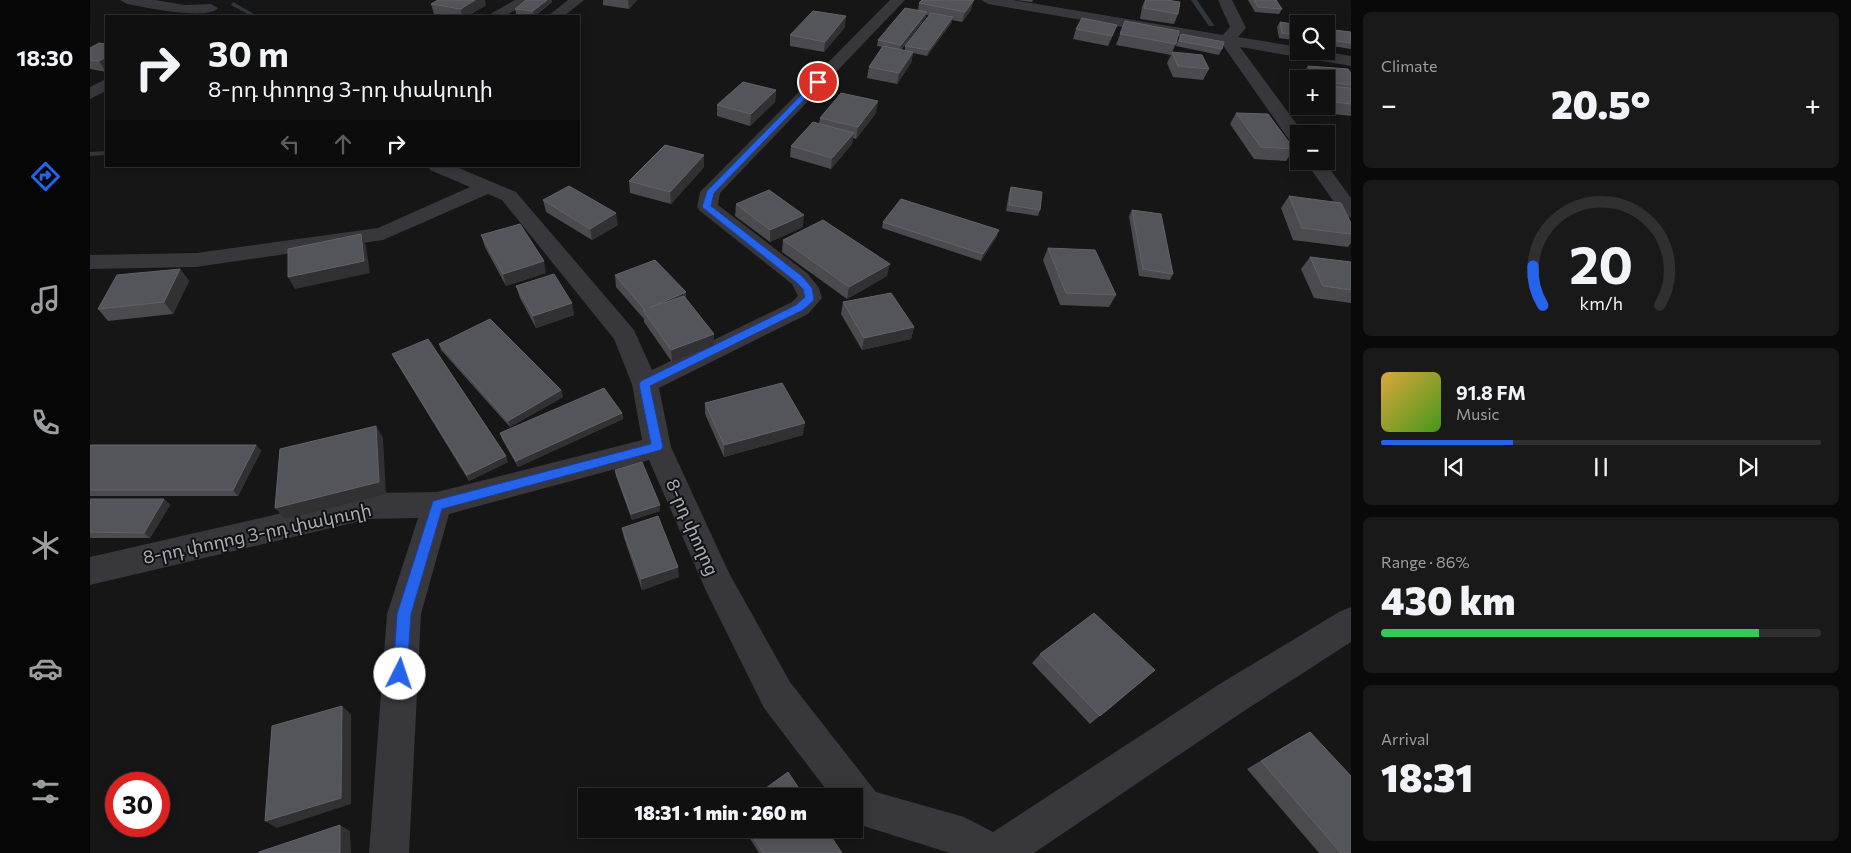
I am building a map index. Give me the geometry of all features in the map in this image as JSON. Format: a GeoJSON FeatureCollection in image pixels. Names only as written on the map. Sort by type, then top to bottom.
{"type":"FeatureCollection","features":[{"type":"Feature","properties":{"kind":"street"},"geometry":{"type":"LineString","coordinates":[[128,0],[208,12],[226,0]]}},
{"type":"Feature","properties":{"kind":"street"},"geometry":{"type":"LineString","coordinates":[[496,15],[526,0]]}},
{"type":"Feature","properties":{"kind":"street"},"geometry":{"type":"LineString","coordinates":[[556,15],[577,0]]}},
{"type":"Feature","properties":{"kind":"street"},"geometry":{"type":"LineString","coordinates":[[645,384],[800,308],[810,298],[807,288],[800,279],[706,207],[710,192],[898,0]]}},
{"type":"Feature","properties":{"kind":"street"},"geometry":{"type":"LineString","coordinates":[[988,0],[1351,61]]}},
{"type":"Feature","properties":{"kind":"street"},"geometry":{"type":"LineString","coordinates":[[1225,0],[1238,28],[1227,40]]}},
{"type":"Feature","properties":{"kind":"street"},"geometry":{"type":"LineString","coordinates":[[1227,40],[1290,128]]}},
{"type":"Feature","properties":{"kind":"street"},"geometry":{"type":"LineString","coordinates":[[90,94],[105,85]]}},
{"type":"Feature","properties":{"kind":"street","name":"8-րդ փողոց"},"geometry":{"type":"LineString","coordinates":[[439,167],[485,188],[509,196],[626,336],[645,384],[657,447],[718,584],[777,695],[864,808],[964,837],[988,853]]}},
{"type":"Feature","properties":{"kind":"street"},"geometry":{"type":"LineString","coordinates":[[1321,170],[1351,212]]}},
{"type":"Feature","properties":{"kind":"street"},"geometry":{"type":"LineString","coordinates":[[90,262],[196,260],[383,234],[485,188]]}},
{"type":"Feature","properties":{"kind":"street","name":"8-րդ փողոց 3-րդ փակուղի"},"geometry":{"type":"LineString","coordinates":[[90,571],[369,506],[437,505],[657,447]]}},
{"type":"Feature","properties":{"kind":"street"},"geometry":{"type":"LineString","coordinates":[[389,853],[404,614],[437,505]]}},
{"type":"Feature","properties":{"kind":"street"},"geometry":{"type":"LineString","coordinates":[[998,853],[1231,698],[1351,623]]}},
{"type":"Feature","properties":{"kind":"building"},"geometry":{"type":"Polygon","coordinates":[[[438,0],[475,0],[461,9],[431,4],[438,0]]]}},
{"type":"Feature","properties":{"kind":"building"},"geometry":{"type":"Polygon","coordinates":[[[526,0],[547,0],[533,11],[515,9],[526,0]]]}},
{"type":"Feature","properties":{"kind":"building"},"geometry":{"type":"Polygon","coordinates":[[[922,0],[974,0],[965,12],[919,3],[922,0]]]}},
{"type":"Feature","properties":{"kind":"building"},"geometry":{"type":"Polygon","coordinates":[[[1146,0],[1180,2],[1178,14],[1144,8],[1146,0]]]}},
{"type":"Feature","properties":{"kind":"building"},"geometry":{"type":"Polygon","coordinates":[[[1254,0],[1276,0],[1282,9],[1258,7],[1254,0]]]}},
{"type":"Feature","properties":{"kind":"building"},"geometry":{"type":"Polygon","coordinates":[[[905,8],[927,12],[901,45],[878,40],[905,8]]]}},
{"type":"Feature","properties":{"kind":"building"},"geometry":{"type":"Polygon","coordinates":[[[813,11],[846,16],[825,42],[790,35],[813,11]]]}},
{"type":"Feature","properties":{"kind":"building"},"geometry":{"type":"Polygon","coordinates":[[[931,13],[953,17],[929,50],[905,46],[931,13]]]}},
{"type":"Feature","properties":{"kind":"building"},"geometry":{"type":"Polygon","coordinates":[[[1082,18],[1117,25],[1112,36],[1076,29],[1082,18]]]}},
{"type":"Feature","properties":{"kind":"building"},"geometry":{"type":"Polygon","coordinates":[[[1125,21],[1179,31],[1176,44],[1120,34],[1125,21]]]}},
{"type":"Feature","properties":{"kind":"building"},"geometry":{"type":"Polygon","coordinates":[[[1280,22],[1290,24],[1290,34],[1282,33],[1280,22]]]}},
{"type":"Feature","properties":{"kind":"building"},"geometry":{"type":"Polygon","coordinates":[[[1335,30],[1351,32],[1351,43],[1335,41],[1335,30]]]}},
{"type":"Feature","properties":{"kind":"building"},"geometry":{"type":"Polygon","coordinates":[[[1181,34],[1224,42],[1222,49],[1179,41],[1181,34]]]}},
{"type":"Feature","properties":{"kind":"building"},"geometry":{"type":"Polygon","coordinates":[[[99,43],[105,44],[105,58],[99,61],[90,60],[90,48],[99,43]]]}},
{"type":"Feature","properties":{"kind":"building"},"geometry":{"type":"Polygon","coordinates":[[[883,46],[913,52],[899,73],[869,67],[883,46]]]}},
{"type":"Feature","properties":{"kind":"building"},"geometry":{"type":"Polygon","coordinates":[[[1172,52],[1202,55],[1209,69],[1178,66],[1172,52]]]}},
{"type":"Feature","properties":{"kind":"building"},"geometry":{"type":"Polygon","coordinates":[[[1308,66],[1348,69],[1351,73],[1351,85],[1335,83],[1335,70],[1311,70],[1308,66]]]}},
{"type":"Feature","properties":{"kind":"building"},"geometry":{"type":"Polygon","coordinates":[[[743,82],[776,90],[751,114],[717,105],[743,82]]]}},
{"type":"Feature","properties":{"kind":"building"},"geometry":{"type":"Polygon","coordinates":[[[1335,87],[1351,88],[1351,104],[1335,102],[1335,87]]]}},
{"type":"Feature","properties":{"kind":"building"},"geometry":{"type":"Polygon","coordinates":[[[841,93],[878,101],[858,127],[820,118],[841,93]]]}},
{"type":"Feature","properties":{"kind":"building"},"geometry":{"type":"Polygon","coordinates":[[[1236,113],[1268,114],[1290,144],[1290,149],[1261,147],[1236,113]]]}},
{"type":"Feature","properties":{"kind":"building"},"geometry":{"type":"Polygon","coordinates":[[[813,122],[854,133],[832,158],[791,146],[813,122]]]}},
{"type":"Feature","properties":{"kind":"building"},"geometry":{"type":"Polygon","coordinates":[[[665,145],[704,155],[670,192],[629,181],[665,145]]]}},
{"type":"Feature","properties":{"kind":"building"},"geometry":{"type":"Polygon","coordinates":[[[569,186],[616,213],[590,229],[543,200],[569,186]]]}},
{"type":"Feature","properties":{"kind":"building"},"geometry":{"type":"Polygon","coordinates":[[[1011,187],[1042,192],[1040,210],[1009,205],[1011,187]]]}},
{"type":"Feature","properties":{"kind":"building"},"geometry":{"type":"Polygon","coordinates":[[[769,190],[804,215],[770,230],[736,204],[769,190]]]}},
{"type":"Feature","properties":{"kind":"building"},"geometry":{"type":"Polygon","coordinates":[[[1289,196],[1341,203],[1351,223],[1351,234],[1302,228],[1289,196]]]}},
{"type":"Feature","properties":{"kind":"building"},"geometry":{"type":"Polygon","coordinates":[[[901,199],[999,230],[983,254],[883,222],[901,199]]]}},
{"type":"Feature","properties":{"kind":"building"},"geometry":{"type":"Polygon","coordinates":[[[1132,210],[1161,214],[1173,274],[1143,269],[1132,210]]]}},
{"type":"Feature","properties":{"kind":"building"},"geometry":{"type":"Polygon","coordinates":[[[823,220],[890,264],[849,287],[783,240],[823,220]]]}},
{"type":"Feature","properties":{"kind":"building"},"geometry":{"type":"Polygon","coordinates":[[[520,224],[544,261],[503,274],[481,235],[520,224]]]}},
{"type":"Feature","properties":{"kind":"building"},"geometry":{"type":"Polygon","coordinates":[[[361,234],[364,261],[288,277],[288,249],[361,234]]]}},
{"type":"Feature","properties":{"kind":"building"},"geometry":{"type":"Polygon","coordinates":[[[1048,248],[1095,250],[1116,295],[1066,293],[1048,248]]]}},
{"type":"Feature","properties":{"kind":"building"},"geometry":{"type":"Polygon","coordinates":[[[1310,257],[1351,262],[1351,290],[1323,286],[1310,257]]]}},
{"type":"Feature","properties":{"kind":"building"},"geometry":{"type":"Polygon","coordinates":[[[655,260],[686,292],[649,308],[684,296],[714,334],[671,350],[643,310],[645,310],[615,275],[655,260]]]}},
{"type":"Feature","properties":{"kind":"building"},"geometry":{"type":"Polygon","coordinates":[[[180,269],[164,302],[98,309],[117,275],[180,269]]]}},
{"type":"Feature","properties":{"kind":"building"},"geometry":{"type":"Polygon","coordinates":[[[554,274],[572,303],[533,316],[516,286],[554,274]]]}},
{"type":"Feature","properties":{"kind":"building"},"geometry":{"type":"Polygon","coordinates":[[[891,293],[914,327],[864,338],[843,302],[891,293]]]}},
{"type":"Feature","properties":{"kind":"building"},"geometry":{"type":"Polygon","coordinates":[[[490,319],[561,390],[508,421],[439,344],[490,319]]]}},
{"type":"Feature","properties":{"kind":"building"},"geometry":{"type":"Polygon","coordinates":[[[428,339],[506,456],[467,475],[392,354],[428,339]]]}},
{"type":"Feature","properties":{"kind":"building"},"geometry":{"type":"Polygon","coordinates":[[[782,383],[805,423],[724,445],[705,403],[782,383]]]}},
{"type":"Feature","properties":{"kind":"building"},"geometry":{"type":"Polygon","coordinates":[[[604,388],[622,413],[516,461],[500,433],[604,388]]]}},
{"type":"Feature","properties":{"kind":"building"},"geometry":{"type":"Polygon","coordinates":[[[376,426],[379,482],[275,508],[280,449],[376,426]]]}},
{"type":"Feature","properties":{"kind":"building"},"geometry":{"type":"Polygon","coordinates":[[[90,445],[256,445],[233,490],[90,490],[90,445]]]}},
{"type":"Feature","properties":{"kind":"building"},"geometry":{"type":"Polygon","coordinates":[[[642,462],[660,505],[631,514],[615,470],[642,462]]]}},
{"type":"Feature","properties":{"kind":"building"},"geometry":{"type":"Polygon","coordinates":[[[90,499],[164,499],[144,533],[90,532],[90,499]]]}},
{"type":"Feature","properties":{"kind":"building"},"geometry":{"type":"Polygon","coordinates":[[[658,516],[678,567],[641,579],[622,528],[658,516]]]}},
{"type":"Feature","properties":{"kind":"building"},"geometry":{"type":"Polygon","coordinates":[[[1094,613],[1155,670],[1100,716],[1040,654],[1094,613]]]}},
{"type":"Feature","properties":{"kind":"building"},"geometry":{"type":"Polygon","coordinates":[[[342,706],[341,798],[265,821],[272,726],[342,706]]]}},
{"type":"Feature","properties":{"kind":"building"},"geometry":{"type":"Polygon","coordinates":[[[1310,732],[1351,776],[1351,853],[1341,853],[1261,761],[1310,732]]]}},
{"type":"Feature","properties":{"kind":"building"},"geometry":{"type":"Polygon","coordinates":[[[788,772],[799,788],[766,788],[788,772]]]}},
{"type":"Feature","properties":{"kind":"building"},"geometry":{"type":"Polygon","coordinates":[[[340,825],[340,853],[259,853],[259,852],[340,825]]]}},
{"type":"Feature","properties":{"kind":"building"},"geometry":{"type":"Polygon","coordinates":[[[754,838],[832,838],[842,853],[763,853],[754,838]]]}},
{"type":"Feature","properties":{"kind":"waterway"},"geometry":{"type":"LineString","coordinates":[[1194,0],[1211,25]]}},
{"type":"Feature","properties":{"kind":"waterway"},"geometry":{"type":"LineString","coordinates":[[233,4],[252,15]]}},
{"type":"Feature","properties":{"kind":"waterway"},"geometry":{"type":"LineString","coordinates":[[90,154],[105,153]]}},
{"type":"Feature","properties":{"kind":"route"},"geometry":{"type":"LineString","coordinates":[[400,674],[404,614],[437,505],[657,447],[645,384],[800,308],[810,298],[807,288],[800,279],[706,207],[710,192],[818,82]]}}]}
